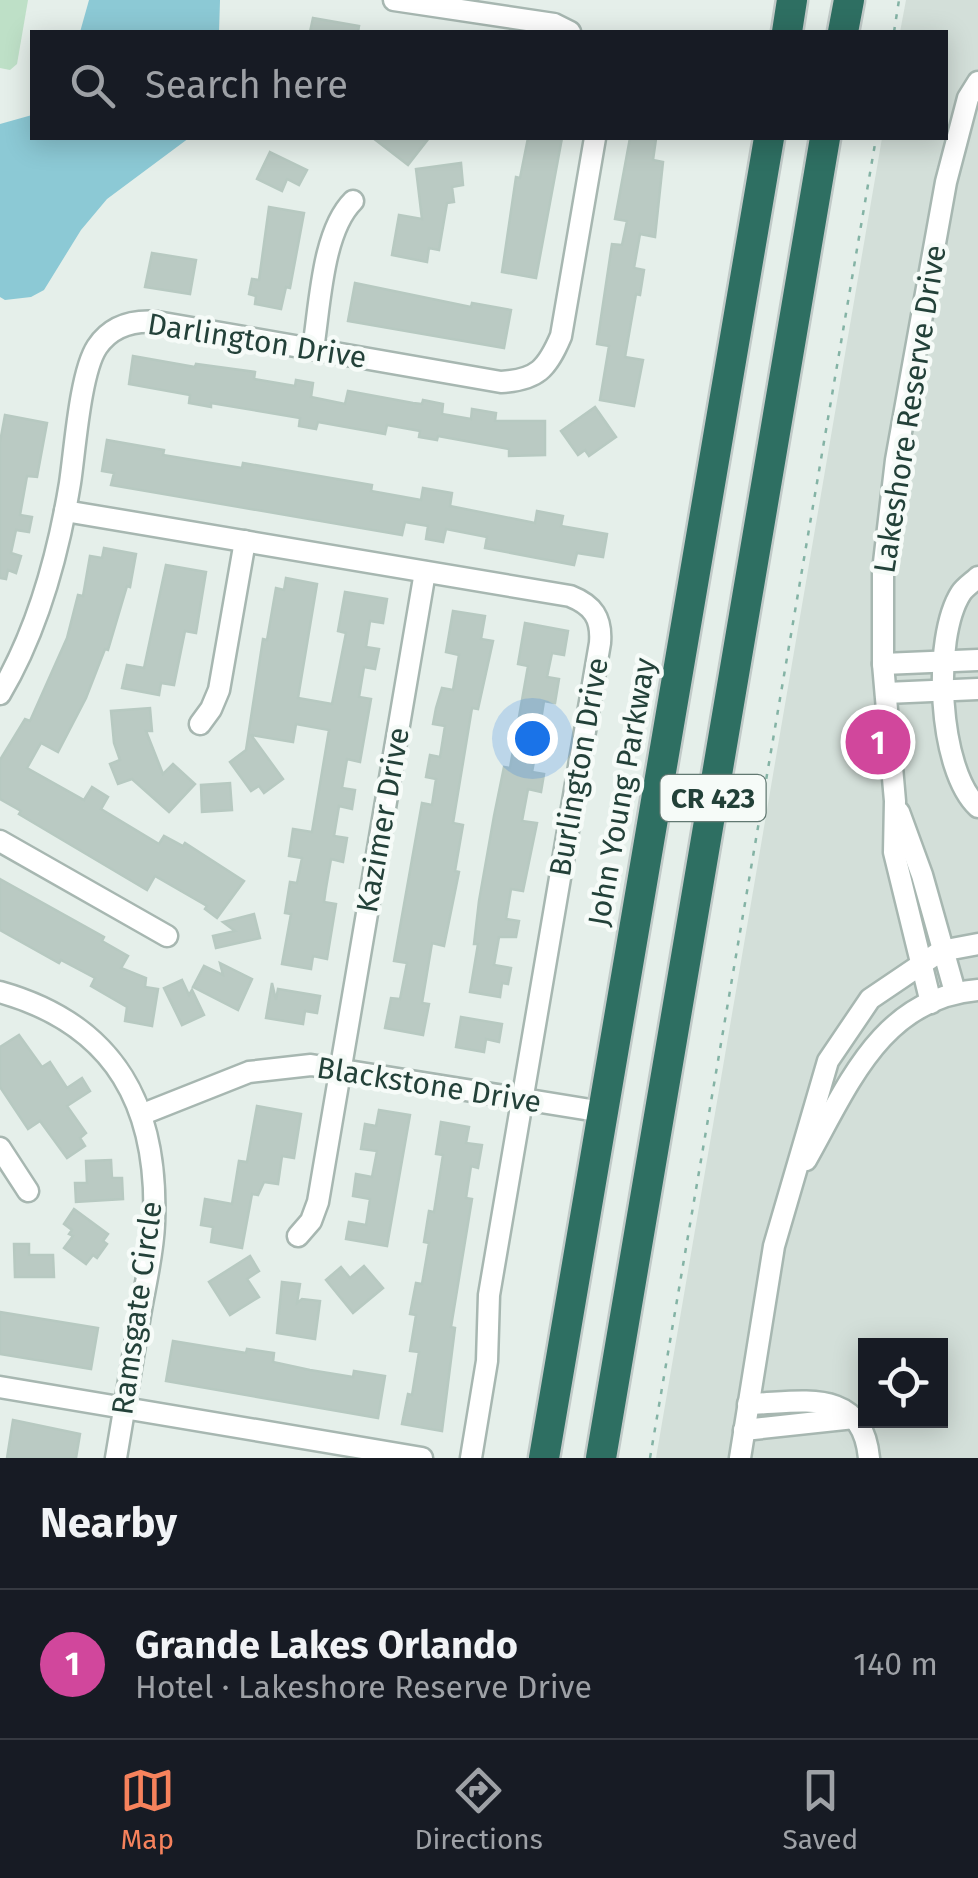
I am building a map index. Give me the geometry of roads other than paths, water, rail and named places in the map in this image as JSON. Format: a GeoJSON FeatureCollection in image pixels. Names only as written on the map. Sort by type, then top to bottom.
{"type":"FeatureCollection","features":[{"type":"Feature","properties":{"kind":"highway"},"geometry":{"type":"LineString","coordinates":[[787,30],[792,0]]}},
{"type":"Feature","properties":{"kind":"highway"},"geometry":{"type":"LineString","coordinates":[[843,30],[848,0]]}},
{"type":"Feature","properties":{"kind":"highway","name":"John Young Parkway"},"geometry":{"type":"LineString","coordinates":[[544,1458],[769,140]]}},
{"type":"Feature","properties":{"kind":"highway","name":"CR 423"},"geometry":{"type":"LineString","coordinates":[[601,1458],[825,140]]}},
{"type":"Feature","properties":{"kind":"street"},"geometry":{"type":"LineString","coordinates":[[394,0],[554,24],[566,30]]}},
{"type":"Feature","properties":{"kind":"street","name":"Lakeshore Reserve Drive"},"geometry":{"type":"LineString","coordinates":[[931,1004],[894,852],[895,802],[883,664],[883,571],[896,460],[946,182],[968,98],[978,82]]}},
{"type":"Feature","properties":{"kind":"street","name":"Darlington Drive"},"geometry":{"type":"LineString","coordinates":[[0,694],[19,662],[47,584],[65,511],[90,360],[112,331],[138,321],[157,322],[501,382],[524,381],[550,363],[561,336],[595,140]]}},
{"type":"Feature","properties":{"kind":"street"},"geometry":{"type":"LineString","coordinates":[[313,348],[331,242],[339,219],[353,201]]}},
{"type":"Feature","properties":{"kind":"street","name":"Burlington Drive"},"geometry":{"type":"LineString","coordinates":[[65,511],[570,596],[590,606],[600,626],[489,1295],[487,1361],[471,1458]]}},
{"type":"Feature","properties":{"kind":"street"},"geometry":{"type":"LineString","coordinates":[[200,724],[212,709],[219,690],[245,542]]}},
{"type":"Feature","properties":{"kind":"street","name":"Kazimer Drive"},"geometry":{"type":"LineString","coordinates":[[298,1236],[311,1221],[318,1202],[425,572]]}},
{"type":"Feature","properties":{"kind":"street"},"geometry":{"type":"LineString","coordinates":[[978,577],[962,592],[950,621],[942,662],[950,752],[970,800],[978,808]]}},
{"type":"Feature","properties":{"kind":"street"},"geometry":{"type":"LineString","coordinates":[[883,664],[978,660]]}},
{"type":"Feature","properties":{"kind":"street"},"geometry":{"type":"LineString","coordinates":[[886,693],[978,689]]}},
{"type":"Feature","properties":{"kind":"street","name":"Lakeshore Reserve Drive"},"geometry":{"type":"LineString","coordinates":[[895,802],[922,875],[955,992]]}},
{"type":"Feature","properties":{"kind":"street"},"geometry":{"type":"LineString","coordinates":[[0,841],[167,936]]}},
{"type":"Feature","properties":{"kind":"street"},"geometry":{"type":"LineString","coordinates":[[740,1458],[774,1246],[828,1061],[870,1000],[941,951],[978,944]]}},
{"type":"Feature","properties":{"kind":"street"},"geometry":{"type":"LineString","coordinates":[[790,1187],[867,1051],[908,1014],[955,992],[978,990]]}},
{"type":"Feature","properties":{"kind":"street","name":"Ramsgate Circle"},"geometry":{"type":"LineString","coordinates":[[0,992],[45,1008],[88,1037],[120,1073],[142,1114],[152,1150],[154,1226],[116,1458]]}},
{"type":"Feature","properties":{"kind":"street","name":"Blackstone Drive"},"geometry":{"type":"LineString","coordinates":[[142,1114],[249,1072],[296,1065],[341,1068],[603,1112]]}},
{"type":"Feature","properties":{"kind":"street"},"geometry":{"type":"LineString","coordinates":[[0,1148],[28,1190]]}},
{"type":"Feature","properties":{"kind":"street"},"geometry":{"type":"LineString","coordinates":[[0,1387],[422,1458]]}},
{"type":"Feature","properties":{"kind":"street"},"geometry":{"type":"LineString","coordinates":[[748,1404],[828,1401],[854,1418],[867,1438],[869,1458]]}},
{"type":"Feature","properties":{"kind":"street"},"geometry":{"type":"LineString","coordinates":[[744,1430],[854,1418]]}},
{"type":"Feature","properties":{"kind":"water"},"geometry":{"type":"Polygon","coordinates":[[[89,0],[220,0],[219,30],[81,30],[89,0]]]}},
{"type":"Feature","properties":{"kind":"water"},"geometry":{"type":"Polygon","coordinates":[[[30,116],[30,140],[186,140],[107,199],[81,230],[44,290],[31,297],[5,300],[0,297],[0,124],[30,116]]]}},
{"type":"Feature","properties":{"kind":"place","name":"Grande Lakes Orlando"},"geometry":{"type":"Point","coordinates":[878,742]}}]}
